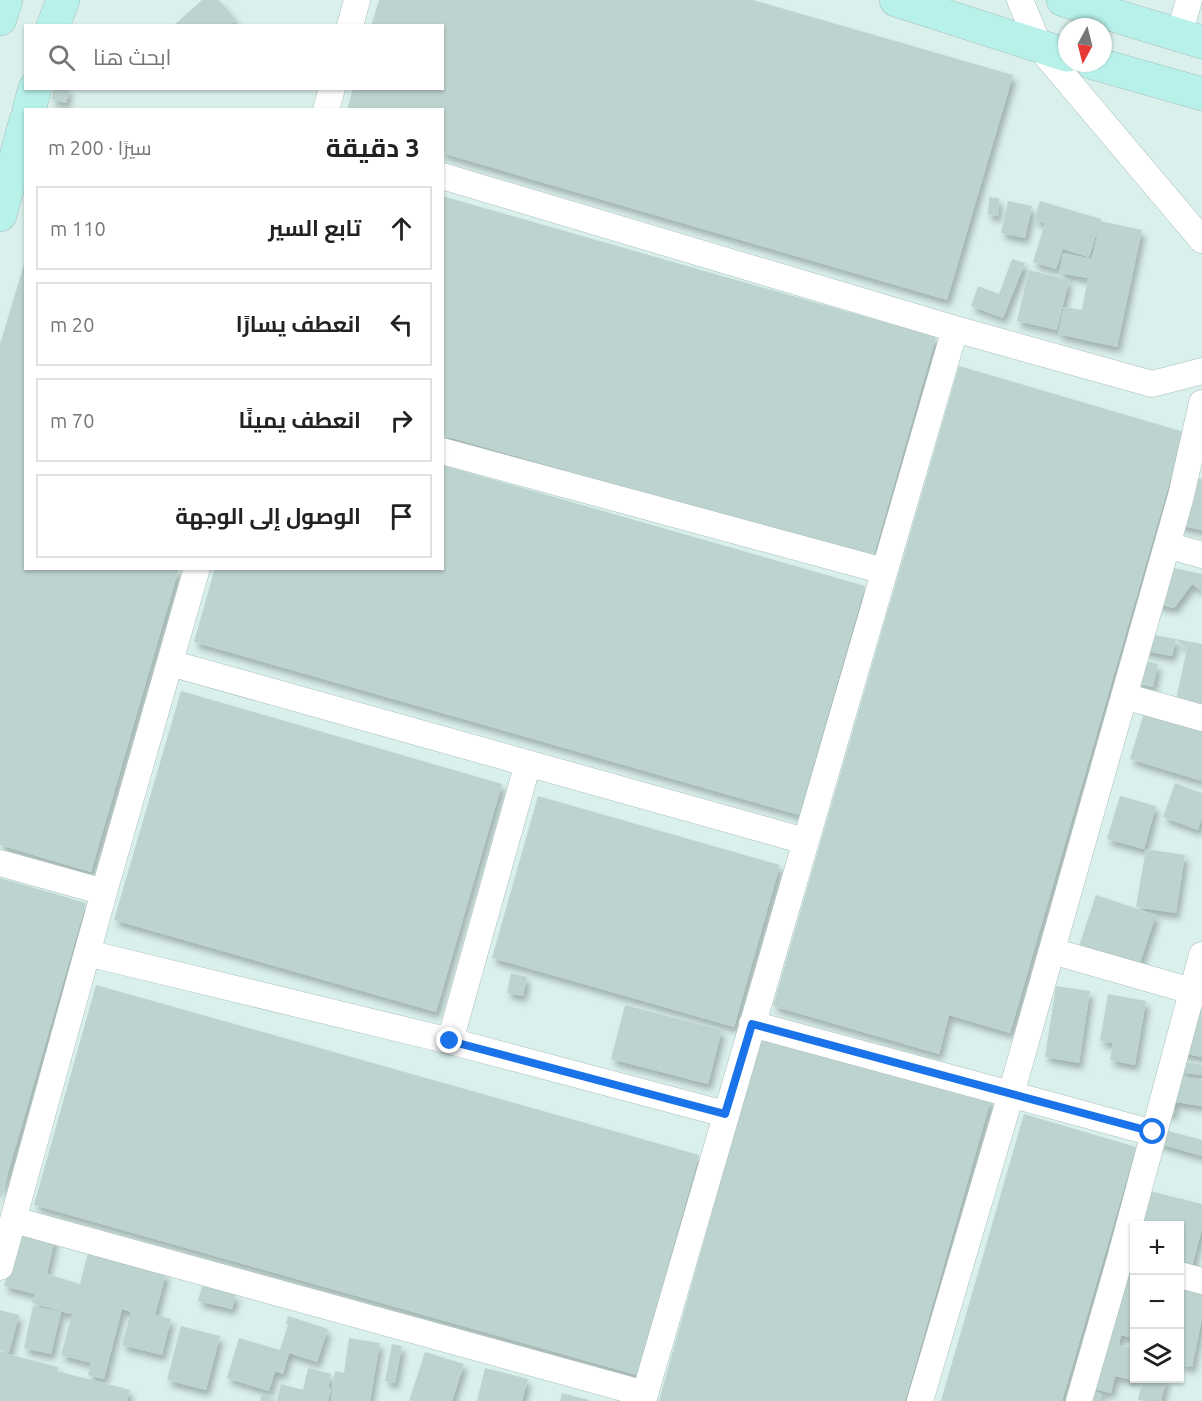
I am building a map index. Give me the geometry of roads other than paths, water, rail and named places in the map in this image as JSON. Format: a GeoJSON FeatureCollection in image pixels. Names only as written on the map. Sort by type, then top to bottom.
{"type":"FeatureCollection","features":[{"type":"Feature","properties":{"kind":"main road"},"geometry":{"type":"LineString","coordinates":[[0,20],[6,0]]}},
{"type":"Feature","properties":{"kind":"main road"},"geometry":{"type":"LineString","coordinates":[[54,24],[63,0]]}},
{"type":"Feature","properties":{"kind":"main road"},"geometry":{"type":"LineString","coordinates":[[896,0],[1054,52]]}},
{"type":"Feature","properties":{"kind":"main road"},"geometry":{"type":"LineString","coordinates":[[1063,0],[1191,39]]}},
{"type":"Feature","properties":{"kind":"main road"},"geometry":{"type":"LineString","coordinates":[[1112,68],[1202,94]]}},
{"type":"Feature","properties":{"kind":"main road"},"geometry":{"type":"LineString","coordinates":[[29,108],[34,90]]}},
{"type":"Feature","properties":{"kind":"main road"},"geometry":{"type":"LineString","coordinates":[[0,216],[24,128]]}},
{"type":"Feature","properties":{"kind":"street"},"geometry":{"type":"LineString","coordinates":[[351,24],[357,0]]}},
{"type":"Feature","properties":{"kind":"street"},"geometry":{"type":"LineString","coordinates":[[1020,0],[1054,52],[1202,240]]}},
{"type":"Feature","properties":{"kind":"street"},"geometry":{"type":"LineString","coordinates":[[1189,0],[1191,39]]}},
{"type":"Feature","properties":{"kind":"street"},"geometry":{"type":"LineString","coordinates":[[327,108],[331,90]]}},
{"type":"Feature","properties":{"kind":"street"},"geometry":{"type":"LineString","coordinates":[[444,177],[955,329],[1152,384],[1202,371]]}},
{"type":"Feature","properties":{"kind":"street"},"geometry":{"type":"LineString","coordinates":[[14,1220],[644,1397],[955,329]]}},
{"type":"Feature","properties":{"kind":"street"},"geometry":{"type":"LineString","coordinates":[[920,1401],[1011,1094],[1181,496],[1202,403]]}},
{"type":"Feature","properties":{"kind":"street"},"geometry":{"type":"LineString","coordinates":[[444,452],[884,571]]}},
{"type":"Feature","properties":{"kind":"street"},"geometry":{"type":"LineString","coordinates":[[1167,545],[1202,555]]}},
{"type":"Feature","properties":{"kind":"street"},"geometry":{"type":"LineString","coordinates":[[0,1267],[196,570]]}},
{"type":"Feature","properties":{"kind":"street"},"geometry":{"type":"LineString","coordinates":[[170,663],[805,841]]}},
{"type":"Feature","properties":{"kind":"street"},"geometry":{"type":"LineString","coordinates":[[1124,696],[1202,718]]}},
{"type":"Feature","properties":{"kind":"street"},"geometry":{"type":"LineString","coordinates":[[450,1041],[528,763]]}},
{"type":"Feature","properties":{"kind":"street"},"geometry":{"type":"LineString","coordinates":[[0,864],[104,892]]}},
{"type":"Feature","properties":{"kind":"street"},"geometry":{"type":"LineString","coordinates":[[1052,951],[1197,992]]}},
{"type":"Feature","properties":{"kind":"street"},"geometry":{"type":"LineString","coordinates":[[87,954],[450,1041],[725,1114]]}},
{"type":"Feature","properties":{"kind":"street"},"geometry":{"type":"LineString","coordinates":[[1078,1401],[1127,1261],[1153,1132],[1197,992],[1202,955]]}},
{"type":"Feature","properties":{"kind":"street"},"geometry":{"type":"LineString","coordinates":[[752,1024],[1153,1132]]}},
{"type":"Feature","properties":{"kind":"street"},"geometry":{"type":"LineString","coordinates":[[1184,1276],[1202,1281]]}}]}
